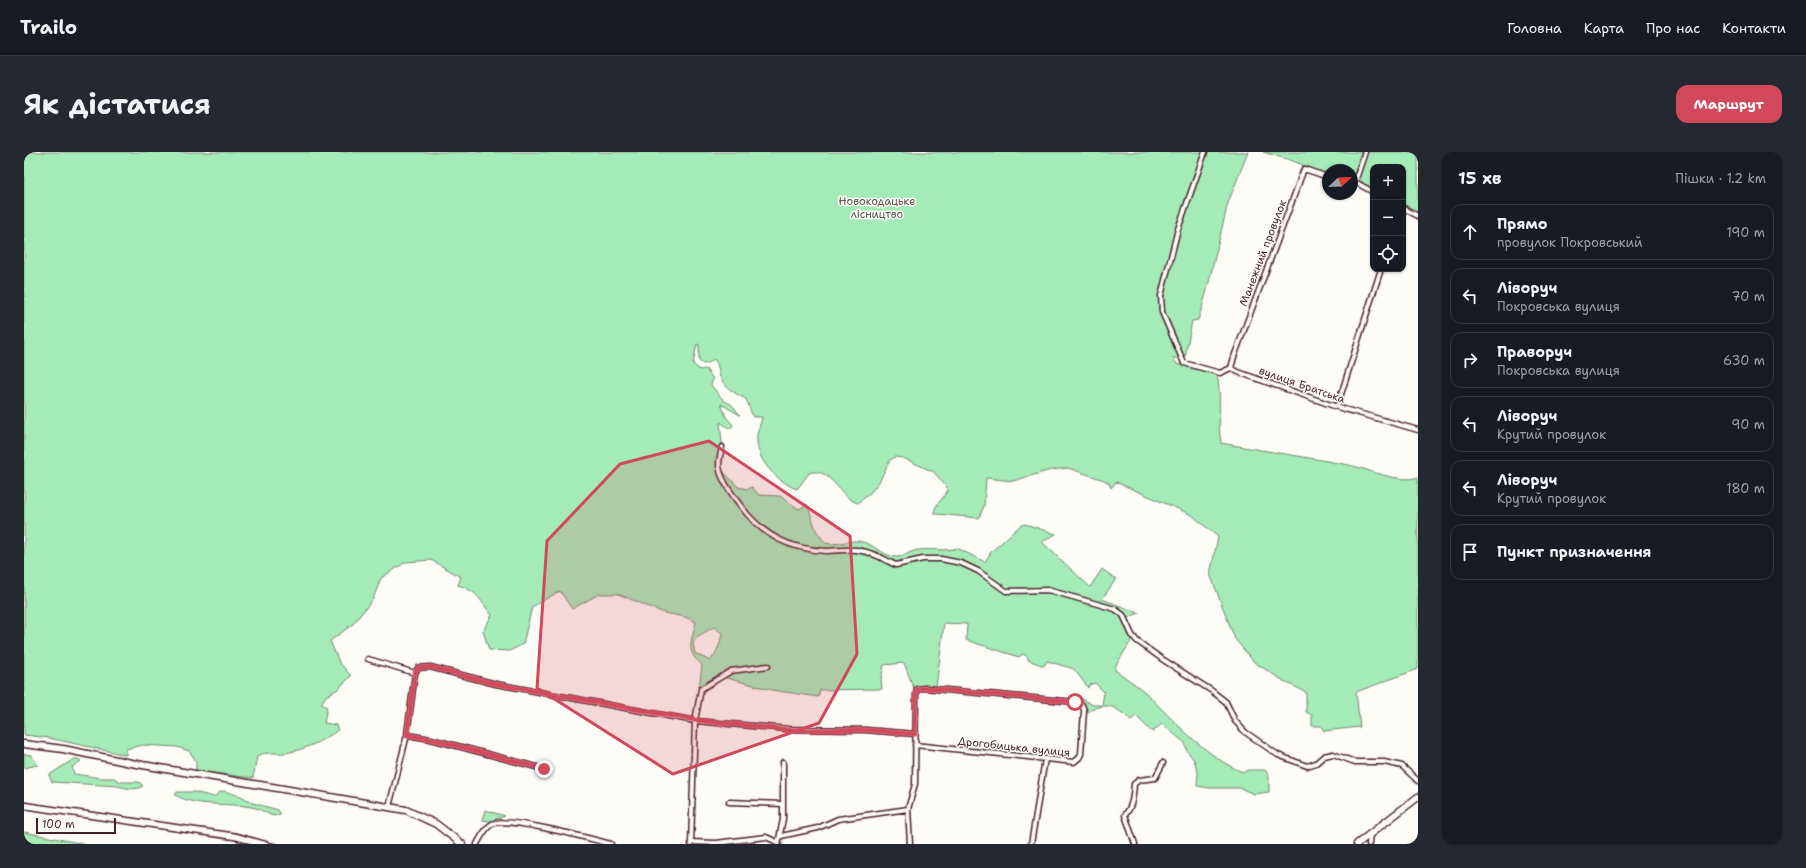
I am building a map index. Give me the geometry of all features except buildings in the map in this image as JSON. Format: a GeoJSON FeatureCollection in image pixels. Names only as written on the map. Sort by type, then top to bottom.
{"type":"FeatureCollection","features":[{"type":"Feature","properties":{"kind":"street"},"geometry":{"type":"LineString","coordinates":[[1205,152],[1178,229],[1160,296],[1162,312],[1184,363],[1220,373],[1231,368]]}},
{"type":"Feature","properties":{"kind":"street"},"geometry":{"type":"LineString","coordinates":[[1358,170],[1365,152]]}},
{"type":"Feature","properties":{"kind":"street","name":"Манежний провулок"},"geometry":{"type":"LineString","coordinates":[[1231,368],[1304,170],[1322,175]]}},
{"type":"Feature","properties":{"kind":"street"},"geometry":{"type":"LineString","coordinates":[[1358,184],[1370,190]]}},
{"type":"Feature","properties":{"kind":"street"},"geometry":{"type":"LineString","coordinates":[[1406,210],[1418,216]]}},
{"type":"Feature","properties":{"kind":"street"},"geometry":{"type":"LineString","coordinates":[[1337,407],[1380,272]]}},
{"type":"Feature","properties":{"kind":"street","name":"вулиця Братська"},"geometry":{"type":"LineString","coordinates":[[1231,368],[1238,372],[1337,407],[1418,430]]}},
{"type":"Feature","properties":{"kind":"street"},"geometry":{"type":"LineString","coordinates":[[722,447],[719,466],[727,486],[750,518],[764,532],[776,538],[797,546],[823,551],[860,550],[868,552],[896,566],[923,558],[941,559],[961,563],[978,571],[1006,591],[1048,590],[1115,609],[1123,615],[1132,635],[1137,641],[1162,659],[1212,690],[1226,702],[1236,721],[1245,732],[1278,755],[1307,766],[1316,763],[1322,757],[1333,754],[1355,762],[1384,762],[1402,766],[1418,781]]}},
{"type":"Feature","properties":{"kind":"street"},"geometry":{"type":"LineString","coordinates":[[368,659],[415,673]]}},
{"type":"Feature","properties":{"kind":"street"},"geometry":{"type":"LineString","coordinates":[[768,666],[732,671],[701,689],[695,720],[691,843],[735,841],[766,837],[778,843],[781,836],[783,762]]}},
{"type":"Feature","properties":{"kind":"street"},"geometry":{"type":"LineString","coordinates":[[389,807],[407,735],[415,673],[418,668],[430,667],[488,683],[695,720],[788,730],[866,730],[915,734],[915,784],[908,809],[910,844]]}},
{"type":"Feature","properties":{"kind":"street","name":"Дрогобицька вулиця"},"geometry":{"type":"LineString","coordinates":[[915,734],[917,689],[925,688],[1075,702],[1082,705],[1084,716],[1081,736],[1081,754],[1074,762],[915,745]]}},
{"type":"Feature","properties":{"kind":"street"},"geometry":{"type":"LineString","coordinates":[[407,735],[431,739],[544,769]]}},
{"type":"Feature","properties":{"kind":"street"},"geometry":{"type":"LineString","coordinates":[[24,744],[62,749],[131,763],[406,810],[422,816],[436,824],[462,844]]}},
{"type":"Feature","properties":{"kind":"street"},"geometry":{"type":"LineString","coordinates":[[1032,844],[1045,759]]}},
{"type":"Feature","properties":{"kind":"street"},"geometry":{"type":"LineString","coordinates":[[1135,844],[1125,815],[1130,809],[1133,799],[1134,784],[1139,780],[1155,778],[1163,763]]}},
{"type":"Feature","properties":{"kind":"street"},"geometry":{"type":"LineString","coordinates":[[1357,844],[1418,797]]}},
{"type":"Feature","properties":{"kind":"street"},"geometry":{"type":"LineString","coordinates":[[730,802],[782,804]]}},
{"type":"Feature","properties":{"kind":"street"},"geometry":{"type":"LineString","coordinates":[[781,836],[818,828],[838,819],[908,809]]}},
{"type":"Feature","properties":{"kind":"street"},"geometry":{"type":"LineString","coordinates":[[477,844],[488,828],[498,822],[529,825],[611,844]]}},
{"type":"Feature","properties":{"kind":"street"},"geometry":{"type":"LineString","coordinates":[[1369,844],[1370,834]]}},
{"type":"Feature","properties":{"kind":"highlighted area"},"geometry":{"type":"Polygon","coordinates":[[[709,441],[850,536],[857,654],[819,723],[673,774],[537,688],[547,541],[620,464],[709,441]]]}},
{"type":"Feature","properties":{"kind":"green space","name":"Новокодацьке лісництво"},"geometry":{"type":"Polygon","coordinates":[[[24,152],[1248,152],[1228,203],[1206,294],[1198,320],[1192,321],[1185,358],[1173,358],[1177,364],[1217,374],[1221,443],[1349,465],[1402,479],[1418,477],[1418,669],[1356,692],[1360,727],[1324,731],[1321,726],[1312,726],[1312,715],[1306,712],[1306,692],[1287,683],[1254,662],[1235,639],[1210,574],[1218,537],[1192,515],[1116,482],[1111,488],[1109,483],[1104,480],[1068,468],[1051,470],[1013,481],[986,478],[984,506],[979,518],[934,513],[936,506],[948,489],[934,472],[903,458],[895,457],[890,460],[879,482],[870,493],[858,503],[846,496],[829,478],[816,472],[809,473],[796,489],[788,485],[774,474],[768,468],[759,453],[757,435],[762,417],[753,417],[746,399],[726,386],[720,378],[717,364],[714,359],[709,363],[703,364],[699,361],[699,345],[697,344],[693,364],[700,370],[706,369],[713,379],[711,385],[724,401],[731,404],[740,415],[721,404],[726,417],[733,425],[730,429],[720,422],[722,442],[725,446],[721,458],[722,468],[738,487],[748,489],[752,487],[759,495],[780,496],[799,509],[807,504],[816,530],[825,543],[833,544],[850,541],[864,542],[890,556],[895,557],[918,550],[947,550],[957,548],[985,562],[991,552],[1021,525],[1025,524],[1056,534],[1042,542],[1090,587],[1102,569],[1116,579],[1102,599],[1139,613],[1123,620],[1131,641],[1116,665],[1115,670],[1144,691],[1194,740],[1219,759],[1243,772],[1249,770],[1265,770],[1269,775],[1269,792],[1254,794],[1240,788],[1210,788],[1197,786],[1198,772],[1194,760],[1187,751],[1185,743],[1162,724],[1152,732],[1136,716],[1131,720],[1110,706],[1099,707],[1086,713],[1085,707],[1078,700],[1079,697],[1093,705],[1102,705],[1104,692],[1095,683],[1089,685],[1088,688],[1074,669],[1047,661],[1044,666],[1028,660],[1028,657],[1023,654],[1019,657],[966,640],[967,624],[944,623],[936,688],[924,686],[914,689],[904,663],[884,665],[881,679],[882,689],[820,690],[818,697],[772,690],[723,677],[699,689],[702,665],[696,660],[691,650],[691,640],[696,622],[685,617],[664,613],[618,594],[599,594],[572,609],[560,591],[532,607],[523,644],[510,651],[489,650],[483,631],[492,615],[475,594],[458,585],[461,577],[431,560],[406,562],[381,578],[373,599],[353,624],[330,641],[339,662],[351,676],[338,689],[326,696],[321,704],[327,707],[324,723],[336,725],[338,730],[326,738],[299,750],[285,753],[260,754],[257,756],[253,778],[196,771],[196,761],[189,751],[177,747],[143,745],[126,749],[126,755],[49,738],[24,735],[24,152]],[[714,627],[698,636],[693,643],[695,653],[710,661],[718,648],[722,633],[714,627]]]}},
{"type":"Feature","properties":{"kind":"green space"},"geometry":{"type":"Polygon","coordinates":[[[1263,152],[1361,152],[1357,164],[1322,164],[1322,173],[1293,161],[1263,152]]]}},
{"type":"Feature","properties":{"kind":"green space"},"geometry":{"type":"Polygon","coordinates":[[[1367,152],[1418,152],[1418,211],[1406,205],[1406,164],[1370,164],[1370,187],[1364,184],[1359,177],[1367,152]]]}},
{"type":"Feature","properties":{"kind":"green space"},"geometry":{"type":"Polygon","coordinates":[[[24,754],[31,755],[38,765],[24,768],[24,754]]]}},
{"type":"Feature","properties":{"kind":"green space"},"geometry":{"type":"Polygon","coordinates":[[[74,759],[81,761],[72,767],[74,774],[101,778],[114,778],[120,782],[139,782],[143,786],[140,788],[131,789],[118,786],[52,782],[49,775],[74,759]]]}},
{"type":"Feature","properties":{"kind":"green space"},"geometry":{"type":"Polygon","coordinates":[[[224,791],[241,796],[253,803],[278,810],[281,814],[273,816],[259,809],[239,805],[195,802],[175,795],[177,792],[194,792],[214,797],[220,792],[224,791]]]}},
{"type":"Feature","properties":{"kind":"green space"},"geometry":{"type":"Polygon","coordinates":[[[485,810],[505,816],[490,821],[482,820],[485,810]]]}},
{"type":"Feature","properties":{"kind":"green space"},"geometry":{"type":"Polygon","coordinates":[[[24,832],[84,844],[24,844],[24,832]]]}},
{"type":"Feature","properties":{"kind":"railway"},"geometry":{"type":"LineString","coordinates":[[24,802],[236,833],[276,844]]}},
{"type":"Feature","properties":{"kind":"railway"},"geometry":{"type":"LineString","coordinates":[[24,809],[235,840],[250,844]]}},
{"type":"Feature","properties":{"kind":"route"},"geometry":{"type":"LineString","coordinates":[[544,769],[431,739],[407,735],[415,673],[418,668],[430,667],[481,682],[695,720],[788,730],[840,729],[915,734],[917,689],[925,688],[1075,702]]}}]}
